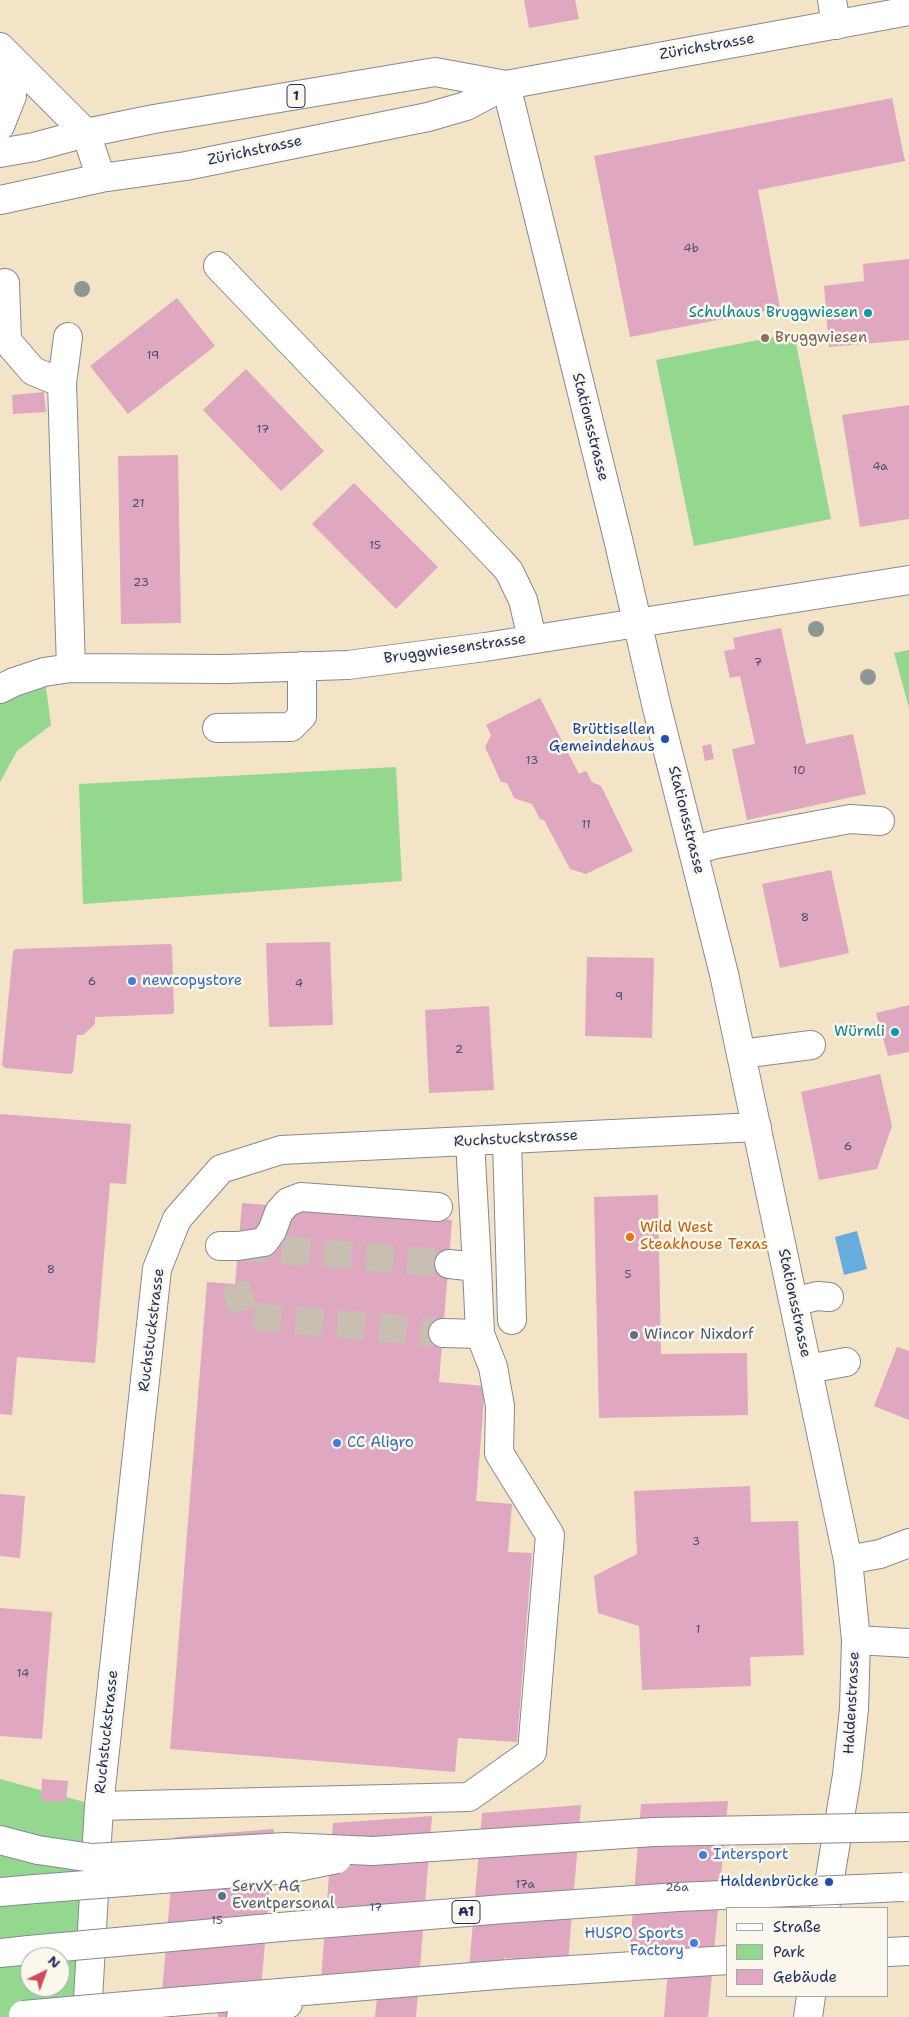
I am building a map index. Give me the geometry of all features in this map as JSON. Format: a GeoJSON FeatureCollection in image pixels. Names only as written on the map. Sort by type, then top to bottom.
{"type":"FeatureCollection","features":[{"type":"Feature","properties":{"kind":"main road","name":"Zürichstrasse"},"geometry":{"type":"LineString","coordinates":[[0,200],[101,178],[186,166],[428,117],[466,106],[506,85],[834,12],[909,11]]}},
{"type":"Feature","properties":{"kind":"main road"},"geometry":{"type":"LineString","coordinates":[[0,126],[12,96],[12,82],[3,50]]}},
{"type":"Feature","properties":{"kind":"main road"},"geometry":{"type":"LineString","coordinates":[[3,50],[86,134],[101,178]]}},
{"type":"Feature","properties":{"kind":"main road","name":"Zürichstrasse"},"geometry":{"type":"LineString","coordinates":[[0,153],[154,119],[435,72],[506,85]]}},
{"type":"Feature","properties":{"kind":"main road","name":"Stationsstrasse"},"geometry":{"type":"LineString","coordinates":[[506,85],[638,622],[657,708],[724,974],[848,1560]]}},
{"type":"Feature","properties":{"kind":"main road"},"geometry":{"type":"LineString","coordinates":[[218,266],[509,571],[523,600],[532,638]]}},
{"type":"Feature","properties":{"kind":"main road"},"geometry":{"type":"LineString","coordinates":[[5,284],[7,341],[33,371],[62,384]]}},
{"type":"Feature","properties":{"kind":"main road"},"geometry":{"type":"LineString","coordinates":[[68,337],[62,384],[71,668]]}},
{"type":"Feature","properties":{"kind":"main road","name":"Bruggwiesenstrasse"},"geometry":{"type":"LineString","coordinates":[[0,690],[14,682],[44,672],[71,668],[227,669],[348,664],[485,647],[532,638],[686,616],[909,580]]}},
{"type":"Feature","properties":{"kind":"main road"},"geometry":{"type":"LineString","coordinates":[[217,728],[292,727],[302,716],[302,666]]}},
{"type":"Feature","properties":{"kind":"main road"},"geometry":{"type":"LineString","coordinates":[[694,850],[850,819],[880,822]]}},
{"type":"Feature","properties":{"kind":"main road"},"geometry":{"type":"LineString","coordinates":[[741,1054],[811,1045]]}},
{"type":"Feature","properties":{"kind":"main road","name":"Ruchstuckstrasse"},"geometry":{"type":"LineString","coordinates":[[87,2017],[99,1806],[157,1269],[178,1219],[221,1169],[281,1150],[757,1127]]}},
{"type":"Feature","properties":{"kind":"main road"},"geometry":{"type":"LineString","coordinates":[[507,1140],[512,1320]]}},
{"type":"Feature","properties":{"kind":"main road"},"geometry":{"type":"LineString","coordinates":[[99,1806],[469,1797],[532,1752],[550,1535],[499,1453],[500,1406],[493,1367],[480,1334],[470,1141]]}},
{"type":"Feature","properties":{"kind":"main road"},"geometry":{"type":"LineString","coordinates":[[229,1246],[264,1242],[272,1231],[279,1212],[288,1202],[301,1197],[438,1207]]}},
{"type":"Feature","properties":{"kind":"main road"},"geometry":{"type":"LineString","coordinates":[[448,1264],[478,1267]]}},
{"type":"Feature","properties":{"kind":"main road"},"geometry":{"type":"LineString","coordinates":[[794,1302],[817,1296],[829,1297]]}},
{"type":"Feature","properties":{"kind":"main road"},"geometry":{"type":"LineString","coordinates":[[443,1333],[480,1334]]}},
{"type":"Feature","properties":{"kind":"main road"},"geometry":{"type":"LineString","coordinates":[[808,1369],[846,1362]]}},
{"type":"Feature","properties":{"kind":"main road"},"geometry":{"type":"LineString","coordinates":[[848,1560],[880,1554],[909,1543]]}},
{"type":"Feature","properties":{"kind":"main road","name":"Haldenstrasse"},"geometry":{"type":"LineString","coordinates":[[825,1907],[847,1775],[854,1709],[856,1640],[848,1560]]}},
{"type":"Feature","properties":{"kind":"main road"},"geometry":{"type":"LineString","coordinates":[[856,1640],[909,1643]]}},
{"type":"Feature","properties":{"kind":"main road"},"geometry":{"type":"LineString","coordinates":[[0,1840],[38,1850],[92,1858],[286,1847],[372,1851],[654,1832],[909,1827]]}},
{"type":"Feature","properties":{"kind":"main road"},"geometry":{"type":"LineString","coordinates":[[0,1892],[288,1869],[372,1851]]}},
{"type":"Feature","properties":{"kind":"main road","name":"A1"},"geometry":{"type":"LineString","coordinates":[[0,1953],[253,1929],[504,1909],[678,1897],[906,1886]]}},
{"type":"Feature","properties":{"kind":"main road"},"geometry":{"type":"LineString","coordinates":[[15,2016],[355,1986],[726,1960]]}},
{"type":"Feature","properties":{"kind":"main road"},"geometry":{"type":"LineString","coordinates":[[241,2017],[355,1986]]}},
{"type":"Feature","properties":{"kind":"main road"},"geometry":{"type":"LineString","coordinates":[[808,2017],[811,1997]]}},
{"type":"Feature","properties":{"kind":"green space"},"geometry":{"type":"Polygon","coordinates":[[[794,333],[831,519],[694,546],[656,360],[794,333]]]}},
{"type":"Feature","properties":{"kind":"green space"},"geometry":{"type":"Polygon","coordinates":[[[909,650],[909,708],[894,653],[909,650]]]}},
{"type":"Feature","properties":{"kind":"green space"},"geometry":{"type":"Polygon","coordinates":[[[44,672],[51,725],[17,751],[0,782],[0,689],[44,672]]]}},
{"type":"Feature","properties":{"kind":"green space"},"geometry":{"type":"Polygon","coordinates":[[[396,767],[402,881],[83,904],[79,784],[396,767]]]}},
{"type":"Feature","properties":{"kind":"green space"},"geometry":{"type":"Polygon","coordinates":[[[0,1779],[99,1806],[81,2017],[0,2017],[0,1779]]]}},
{"type":"Feature","properties":{"kind":"water"},"geometry":{"type":"Polygon","coordinates":[[[857,1231],[867,1269],[844,1275],[835,1237],[857,1231]]]}},
{"type":"Feature","properties":{"kind":"building"},"geometry":{"type":"Polygon","coordinates":[[[524,0],[575,0],[579,19],[529,28],[524,0]]]}},
{"type":"Feature","properties":{"kind":"building"},"geometry":{"type":"Polygon","coordinates":[[[892,98],[905,161],[758,190],[780,308],[630,337],[594,156],[892,98]]]}},
{"type":"Feature","properties":{"kind":"building","name":"Schulhaus Bruggwiesen"},"geometry":{"type":"Polygon","coordinates":[[[909,259],[909,340],[829,347],[824,286],[864,281],[863,264],[909,259]]]}},
{"type":"Feature","properties":{"kind":"building"},"geometry":{"type":"Polygon","coordinates":[[[177,298],[215,346],[128,414],[90,366],[177,298]]]}},
{"type":"Feature","properties":{"kind":"building"},"geometry":{"type":"Polygon","coordinates":[[[246,369],[324,451],[281,491],[203,410],[246,369]]]}},
{"type":"Feature","properties":{"kind":"building"},"geometry":{"type":"Polygon","coordinates":[[[44,392],[46,412],[13,414],[12,395],[44,392]]]}},
{"type":"Feature","properties":{"kind":"building"},"geometry":{"type":"Polygon","coordinates":[[[909,405],[909,519],[860,527],[842,415],[909,405]]]}},
{"type":"Feature","properties":{"kind":"building"},"geometry":{"type":"Polygon","coordinates":[[[178,455],[181,623],[121,624],[118,456],[178,455]]]}},
{"type":"Feature","properties":{"kind":"building"},"geometry":{"type":"Polygon","coordinates":[[[354,483],[438,567],[396,609],[312,524],[354,483]]]}},
{"type":"Feature","properties":{"kind":"building"},"geometry":{"type":"Polygon","coordinates":[[[781,628],[806,744],[853,734],[866,794],[747,820],[732,749],[755,744],[740,676],[730,678],[724,651],[735,649],[733,638],[781,628]]]}},
{"type":"Feature","properties":{"kind":"building"},"geometry":{"type":"Polygon","coordinates":[[[540,698],[579,774],[586,771],[592,782],[601,786],[633,851],[586,874],[570,869],[544,820],[540,819],[532,804],[514,798],[507,783],[501,782],[485,747],[491,735],[486,725],[540,698]]]}},
{"type":"Feature","properties":{"kind":"building"},"geometry":{"type":"Polygon","coordinates":[[[711,744],[714,759],[705,761],[702,746],[711,744]]]}},
{"type":"Feature","properties":{"kind":"building"},"geometry":{"type":"Polygon","coordinates":[[[831,870],[849,953],[780,968],[762,884],[831,870]]]}},
{"type":"Feature","properties":{"kind":"building"},"geometry":{"type":"Polygon","coordinates":[[[330,942],[333,1025],[269,1027],[266,943],[330,942]]]}},
{"type":"Feature","properties":{"kind":"building"},"geometry":{"type":"Polygon","coordinates":[[[170,944],[172,946],[174,1012],[172,1014],[95,1017],[95,1024],[83,1035],[77,1035],[73,1072],[71,1074],[5,1068],[2,1065],[13,951],[16,949],[170,944]]]}},
{"type":"Feature","properties":{"kind":"building"},"geometry":{"type":"Polygon","coordinates":[[[587,957],[654,958],[652,1038],[585,1036],[587,957]]]}},
{"type":"Feature","properties":{"kind":"building","name":"Würmli"},"geometry":{"type":"Polygon","coordinates":[[[909,1005],[909,1052],[888,1056],[876,1013],[909,1005]]]}},
{"type":"Feature","properties":{"kind":"building"},"geometry":{"type":"Polygon","coordinates":[[[489,1006],[494,1090],[429,1093],[425,1010],[489,1006]]]}},
{"type":"Feature","properties":{"kind":"building"},"geometry":{"type":"Polygon","coordinates":[[[880,1074],[892,1126],[877,1169],[819,1180],[801,1092],[880,1074]]]}},
{"type":"Feature","properties":{"kind":"building"},"geometry":{"type":"Polygon","coordinates":[[[0,1114],[131,1124],[126,1184],[110,1183],[95,1363],[17,1357],[12,1415],[0,1414],[0,1114]]]}},
{"type":"Feature","properties":{"kind":"building"},"geometry":{"type":"Polygon","coordinates":[[[658,1195],[661,1354],[747,1353],[748,1415],[599,1418],[594,1197],[658,1195]]]}},
{"type":"Feature","properties":{"kind":"building","name":"CC Aligro"},"geometry":{"type":"Polygon","coordinates":[[[242,1203],[452,1220],[439,1382],[485,1386],[476,1501],[512,1504],[508,1552],[532,1553],[517,1742],[458,1738],[455,1772],[170,1749],[207,1282],[235,1284],[242,1203]]]}},
{"type":"Feature","properties":{"kind":"building"},"geometry":{"type":"Polygon","coordinates":[[[897,1347],[909,1351],[909,1420],[874,1406],[897,1347]]]}},
{"type":"Feature","properties":{"kind":"building"},"geometry":{"type":"Polygon","coordinates":[[[750,1486],[751,1522],[798,1521],[804,1655],[750,1657],[751,1686],[642,1690],[639,1626],[598,1613],[594,1576],[637,1554],[634,1491],[750,1486]]]}},
{"type":"Feature","properties":{"kind":"building"},"geometry":{"type":"Polygon","coordinates":[[[0,1494],[25,1496],[20,1558],[0,1556],[0,1494]]]}},
{"type":"Feature","properties":{"kind":"building"},"geometry":{"type":"Polygon","coordinates":[[[0,1608],[52,1612],[42,1739],[0,1736],[0,1608]]]}},
{"type":"Feature","properties":{"kind":"building"},"geometry":{"type":"Polygon","coordinates":[[[42,1779],[68,1781],[66,1802],[41,1801],[42,1779]]]}},
{"type":"Feature","properties":{"kind":"building"},"geometry":{"type":"Polygon","coordinates":[[[728,1801],[708,2017],[664,2017],[668,1972],[628,1974],[641,1804],[728,1801]]]}},
{"type":"Feature","properties":{"kind":"building"},"geometry":{"type":"Polygon","coordinates":[[[581,1805],[568,1963],[504,1958],[502,1973],[469,1970],[482,1813],[581,1805]]]}},
{"type":"Feature","properties":{"kind":"building"},"geometry":{"type":"Polygon","coordinates":[[[432,1816],[416,2017],[375,2017],[377,1998],[320,1993],[333,1823],[432,1816]]]}},
{"type":"Feature","properties":{"kind":"building"},"geometry":{"type":"Polygon","coordinates":[[[274,1829],[259,2017],[218,2017],[218,2011],[161,2006],[175,1837],[274,1829]]]}},
{"type":"Feature","properties":{"kind":"tunnel"},"geometry":{"type":"LineString","coordinates":[[240,1246],[449,1264]]}},
{"type":"Feature","properties":{"kind":"tunnel"},"geometry":{"type":"LineString","coordinates":[[235,1284],[245,1316],[443,1333]]}},
{"type":"Feature","properties":{"kind":"place","name":"Schulhaus Bruggwiesen"},"geometry":{"type":"Point","coordinates":[868,313]}},
{"type":"Feature","properties":{"kind":"place","name":"Bruggwiesen"},"geometry":{"type":"Point","coordinates":[765,338]}},
{"type":"Feature","properties":{"kind":"place","name":"Brüttisellen Gemeindehaus"},"geometry":{"type":"Point","coordinates":[665,739]}},
{"type":"Feature","properties":{"kind":"place","name":"newcopystore"},"geometry":{"type":"Point","coordinates":[132,981]}},
{"type":"Feature","properties":{"kind":"place","name":"Würmli"},"geometry":{"type":"Point","coordinates":[895,1032]}},
{"type":"Feature","properties":{"kind":"place","name":"Wild West Steakhouse Texas"},"geometry":{"type":"Point","coordinates":[630,1237]}},
{"type":"Feature","properties":{"kind":"place","name":"Wincor Nixdorf"},"geometry":{"type":"Point","coordinates":[634,1335]}},
{"type":"Feature","properties":{"kind":"place","name":"CC Aligro"},"geometry":{"type":"Point","coordinates":[337,1443]}},
{"type":"Feature","properties":{"kind":"place","name":"Intersport"},"geometry":{"type":"Point","coordinates":[703,1855]}},
{"type":"Feature","properties":{"kind":"place","name":"Haldenbrücke"},"geometry":{"type":"Point","coordinates":[829,1882]}},
{"type":"Feature","properties":{"kind":"place","name":"ServX AG Eventpersonal"},"geometry":{"type":"Point","coordinates":[222,1896]}},
{"type":"Feature","properties":{"kind":"place","name":"HUSPO Sports Factory"},"geometry":{"type":"Point","coordinates":[694,1943]}}]}
